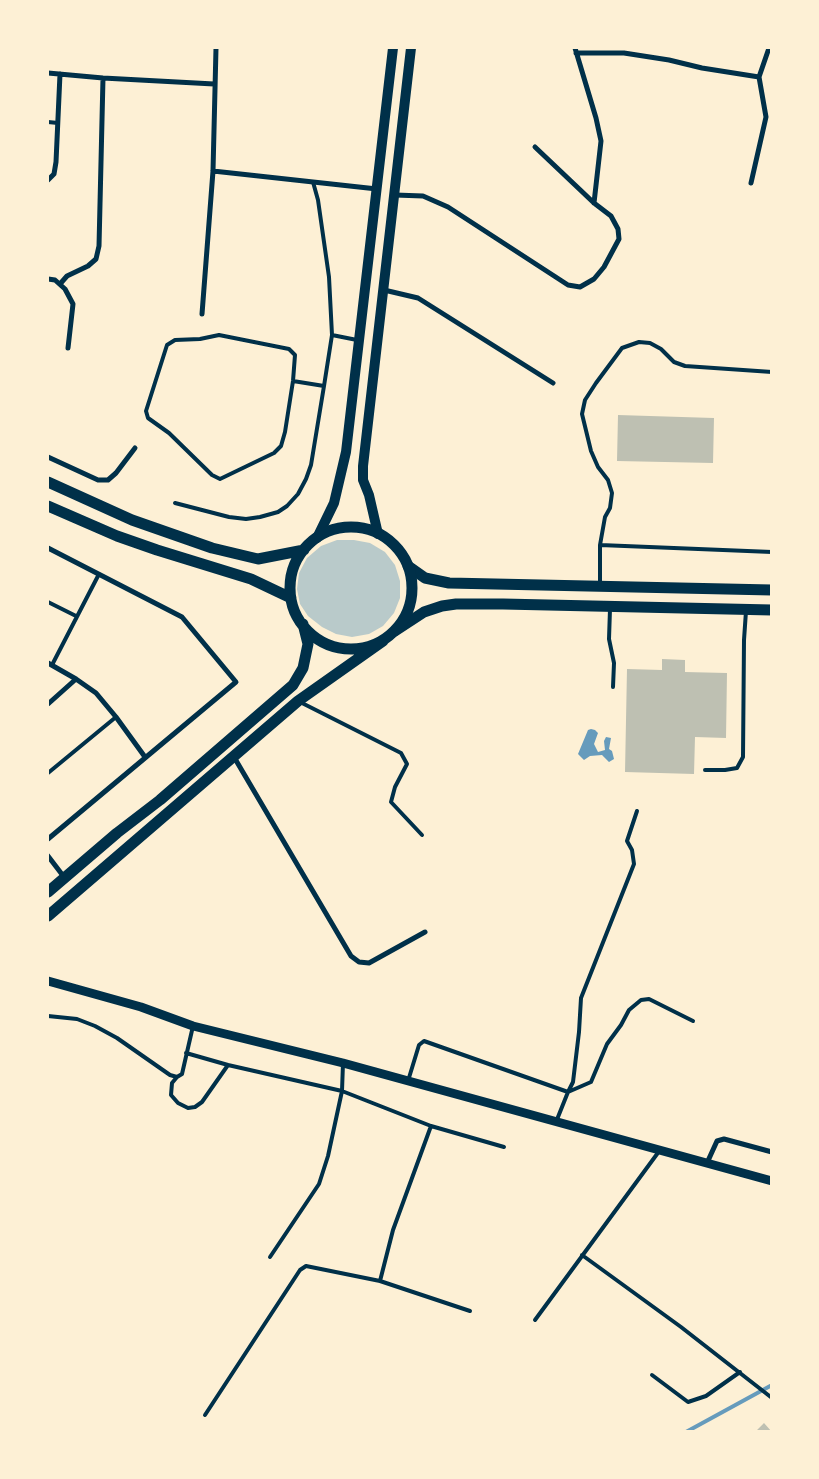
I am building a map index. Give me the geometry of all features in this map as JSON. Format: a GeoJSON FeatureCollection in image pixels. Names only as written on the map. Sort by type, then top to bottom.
{"type":"FeatureCollection","features":[{"type":"Feature","properties":{"kind":"main road"},"geometry":{"type":"LineString","coordinates":[[317,538],[334,503],[346,452],[393,48]]}},
{"type":"Feature","properties":{"kind":"main road"},"geometry":{"type":"LineString","coordinates":[[378,534],[369,495],[363,480],[363,466],[411,48]]}},
{"type":"Feature","properties":{"kind":"main road"},"geometry":{"type":"LineString","coordinates":[[48,482],[132,520],[212,548],[258,559],[304,550]]}},
{"type":"Feature","properties":{"kind":"main road"},"geometry":{"type":"LineString","coordinates":[[48,506],[117,536],[250,579],[291,598]]}},
{"type":"Feature","properties":{"kind":"main road"},"geometry":{"type":"LineString","coordinates":[[383,640],[368,647],[352,649],[336,647],[322,641],[309,632],[297,616],[291,598],[292,572],[304,550],[317,538],[332,531],[358,528],[378,534],[399,551],[408,566],[411,577],[411,600],[402,622],[395,630]]}},
{"type":"Feature","properties":{"kind":"main road"},"geometry":{"type":"LineString","coordinates":[[408,566],[425,578],[449,583],[772,590]]}},
{"type":"Feature","properties":{"kind":"main road"},"geometry":{"type":"LineString","coordinates":[[745,590],[746,611]]}},
{"type":"Feature","properties":{"kind":"main road"},"geometry":{"type":"LineString","coordinates":[[48,916],[298,701],[395,630],[424,612],[456,604],[772,610]]}},
{"type":"Feature","properties":{"kind":"main road"},"geometry":{"type":"LineString","coordinates":[[48,892],[160,800],[293,684],[303,668],[308,644],[303,624]]}},
{"type":"Feature","properties":{"kind":"street"},"geometry":{"type":"LineString","coordinates":[[202,314],[213,171],[216,48]]}},
{"type":"Feature","properties":{"kind":"street"},"geometry":{"type":"LineString","coordinates":[[751,183],[766,117],[759,77],[769,48]]}},
{"type":"Feature","properties":{"kind":"street"},"geometry":{"type":"LineString","coordinates":[[594,203],[601,141],[576,50],[624,52],[702,68],[759,77]]}},
{"type":"Feature","properties":{"kind":"street"},"geometry":{"type":"LineString","coordinates":[[48,74],[214,84]]}},
{"type":"Feature","properties":{"kind":"street"},"geometry":{"type":"LineString","coordinates":[[48,180],[54,174],[60,74]]}},
{"type":"Feature","properties":{"kind":"street"},"geometry":{"type":"LineString","coordinates":[[60,284],[67,276],[88,266],[96,259],[99,246],[104,78]]}},
{"type":"Feature","properties":{"kind":"street"},"geometry":{"type":"LineString","coordinates":[[394,195],[423,196],[448,207],[568,286],[580,287],[594,279],[604,267],[619,239],[618,228],[611,216],[594,203],[535,147]]}},
{"type":"Feature","properties":{"kind":"street"},"geometry":{"type":"LineString","coordinates":[[213,171],[378,189]]}},
{"type":"Feature","properties":{"kind":"street"},"geometry":{"type":"LineString","coordinates":[[48,279],[55,280],[60,284],[73,304],[68,348]]}},
{"type":"Feature","properties":{"kind":"street"},"geometry":{"type":"LineString","coordinates":[[384,290],[418,298],[553,383]]}},
{"type":"Feature","properties":{"kind":"street"},"geometry":{"type":"LineString","coordinates":[[48,456],[98,480],[108,480],[116,473],[135,448]]}},
{"type":"Feature","properties":{"kind":"street"},"geometry":{"type":"LineString","coordinates":[[48,548],[182,618],[236,682],[48,839]]}},
{"type":"Feature","properties":{"kind":"street"},"geometry":{"type":"LineString","coordinates":[[50,664],[96,693],[116,716],[145,757]]}},
{"type":"Feature","properties":{"kind":"street"},"geometry":{"type":"LineString","coordinates":[[48,704],[76,679]]}},
{"type":"Feature","properties":{"kind":"street"},"geometry":{"type":"LineString","coordinates":[[234,756],[351,956],[359,962],[369,963],[424,932]]}},
{"type":"Feature","properties":{"kind":"street"},"geometry":{"type":"LineString","coordinates":[[48,856],[64,878]]}},
{"type":"Feature","properties":{"kind":"street"},"geometry":{"type":"LineString","coordinates":[[48,981],[141,1007],[193,1026],[344,1063],[772,1181]]}},
{"type":"Feature","properties":{"kind":"street"},"geometry":{"type":"LineString","coordinates":[[707,1164],[717,1141],[724,1139],[772,1152]]}},
{"type":"Feature","properties":{"kind":"lane"},"geometry":{"type":"LineString","coordinates":[[48,122],[58,123]]}},
{"type":"Feature","properties":{"kind":"lane"},"geometry":{"type":"LineString","coordinates":[[175,503],[229,517],[260,518],[278,512],[287,506],[298,494],[306,479],[311,465],[332,335],[329,277],[318,200],[313,182]]}},
{"type":"Feature","properties":{"kind":"lane"},"geometry":{"type":"LineString","coordinates":[[220,335],[289,349],[295,355],[293,381],[281,446],[274,453],[220,479],[212,475],[168,433],[148,418],[146,411],[164,352],[167,345],[175,340],[200,339],[220,335]]}},
{"type":"Feature","properties":{"kind":"lane"},"geometry":{"type":"LineString","coordinates":[[332,335],[360,341]]}},
{"type":"Feature","properties":{"kind":"lane"},"geometry":{"type":"LineString","coordinates":[[600,586],[600,546],[605,517],[610,508],[612,493],[608,480],[598,467],[591,451],[582,414],[586,400],[596,383],[622,348],[639,342],[661,349],[674,362],[685,366],[772,372]]}},
{"type":"Feature","properties":{"kind":"lane"},"geometry":{"type":"LineString","coordinates":[[293,381],[324,386]]}},
{"type":"Feature","properties":{"kind":"lane"},"geometry":{"type":"LineString","coordinates":[[600,546],[772,552]]}},
{"type":"Feature","properties":{"kind":"lane"},"geometry":{"type":"LineString","coordinates":[[50,664],[99,574]]}},
{"type":"Feature","properties":{"kind":"lane"},"geometry":{"type":"LineString","coordinates":[[48,602],[76,616]]}},
{"type":"Feature","properties":{"kind":"lane"},"geometry":{"type":"LineString","coordinates":[[610,607],[609,639],[614,663],[613,687]]}},
{"type":"Feature","properties":{"kind":"lane"},"geometry":{"type":"LineString","coordinates":[[705,770],[737,768],[743,757],[746,611]]}},
{"type":"Feature","properties":{"kind":"lane"},"geometry":{"type":"LineString","coordinates":[[298,701],[402,753],[407,764],[394,787],[391,802],[422,834]]}},
{"type":"Feature","properties":{"kind":"lane"},"geometry":{"type":"LineString","coordinates":[[48,773],[116,716]]}},
{"type":"Feature","properties":{"kind":"lane"},"geometry":{"type":"LineString","coordinates":[[556,1122],[573,1082],[580,1032],[581,998],[634,864],[632,850],[627,841],[638,811]]}},
{"type":"Feature","properties":{"kind":"lane"},"geometry":{"type":"LineString","coordinates":[[408,1081],[420,1045],[424,1041],[568,1092],[591,1082],[607,1044],[629,1010],[641,1000],[649,999],[693,1020]]}},
{"type":"Feature","properties":{"kind":"lane"},"geometry":{"type":"LineString","coordinates":[[48,1016],[76,1019],[96,1026],[117,1038],[170,1075],[176,1077]]}},
{"type":"Feature","properties":{"kind":"lane"},"geometry":{"type":"LineString","coordinates":[[193,1026],[182,1074],[176,1077],[172,1083],[171,1095],[178,1103],[188,1108],[195,1107],[202,1102],[228,1065]]}},
{"type":"Feature","properties":{"kind":"lane"},"geometry":{"type":"LineString","coordinates":[[186,1054],[342,1091],[432,1126],[504,1147]]}},
{"type":"Feature","properties":{"kind":"lane"},"geometry":{"type":"LineString","coordinates":[[270,1257],[319,1184],[328,1156],[342,1091],[344,1063]]}},
{"type":"Feature","properties":{"kind":"lane"},"geometry":{"type":"LineString","coordinates":[[380,1281],[393,1230],[432,1126]]}},
{"type":"Feature","properties":{"kind":"lane"},"geometry":{"type":"LineString","coordinates":[[535,1320],[660,1150]]}},
{"type":"Feature","properties":{"kind":"lane"},"geometry":{"type":"LineString","coordinates":[[582,1255],[740,1372],[770,1397]]}},
{"type":"Feature","properties":{"kind":"lane"},"geometry":{"type":"LineString","coordinates":[[205,1414],[300,1270],[306,1266],[380,1281],[470,1311]]}},
{"type":"Feature","properties":{"kind":"lane"},"geometry":{"type":"LineString","coordinates":[[652,1375],[688,1402],[706,1396],[740,1372]]}},
{"type":"Feature","properties":{"kind":"shaded area"},"geometry":{"type":"Polygon","coordinates":[[[337,540],[354,540],[370,543],[385,552],[395,565],[400,581],[400,598],[394,613],[383,626],[369,634],[352,637],[336,634],[322,627],[308,616],[300,604],[297,589],[299,573],[307,558],[321,546],[337,540]]]}},
{"type":"Feature","properties":{"kind":"water"},"geometry":{"type":"Polygon","coordinates":[[[591,729],[598,733],[594,744],[598,752],[605,750],[604,741],[606,737],[611,738],[609,749],[612,751],[614,759],[609,762],[602,755],[590,756],[584,760],[578,754],[588,730],[591,729]]]}},
{"type":"Feature","properties":{"kind":"building"},"geometry":{"type":"Polygon","coordinates":[[[618,415],[714,418],[713,463],[617,461],[618,415]]]}},
{"type":"Feature","properties":{"kind":"building"},"geometry":{"type":"Polygon","coordinates":[[[662,659],[685,660],[685,672],[727,673],[726,738],[695,737],[694,774],[625,772],[627,669],[662,670],[662,659]]]}},
{"type":"Feature","properties":{"kind":"building"},"geometry":{"type":"Polygon","coordinates":[[[764,1423],[772,1432],[755,1432],[764,1423]]]}},
{"type":"Feature","properties":{"kind":"waterway"},"geometry":{"type":"LineString","coordinates":[[686,1432],[772,1385]]}}]}
